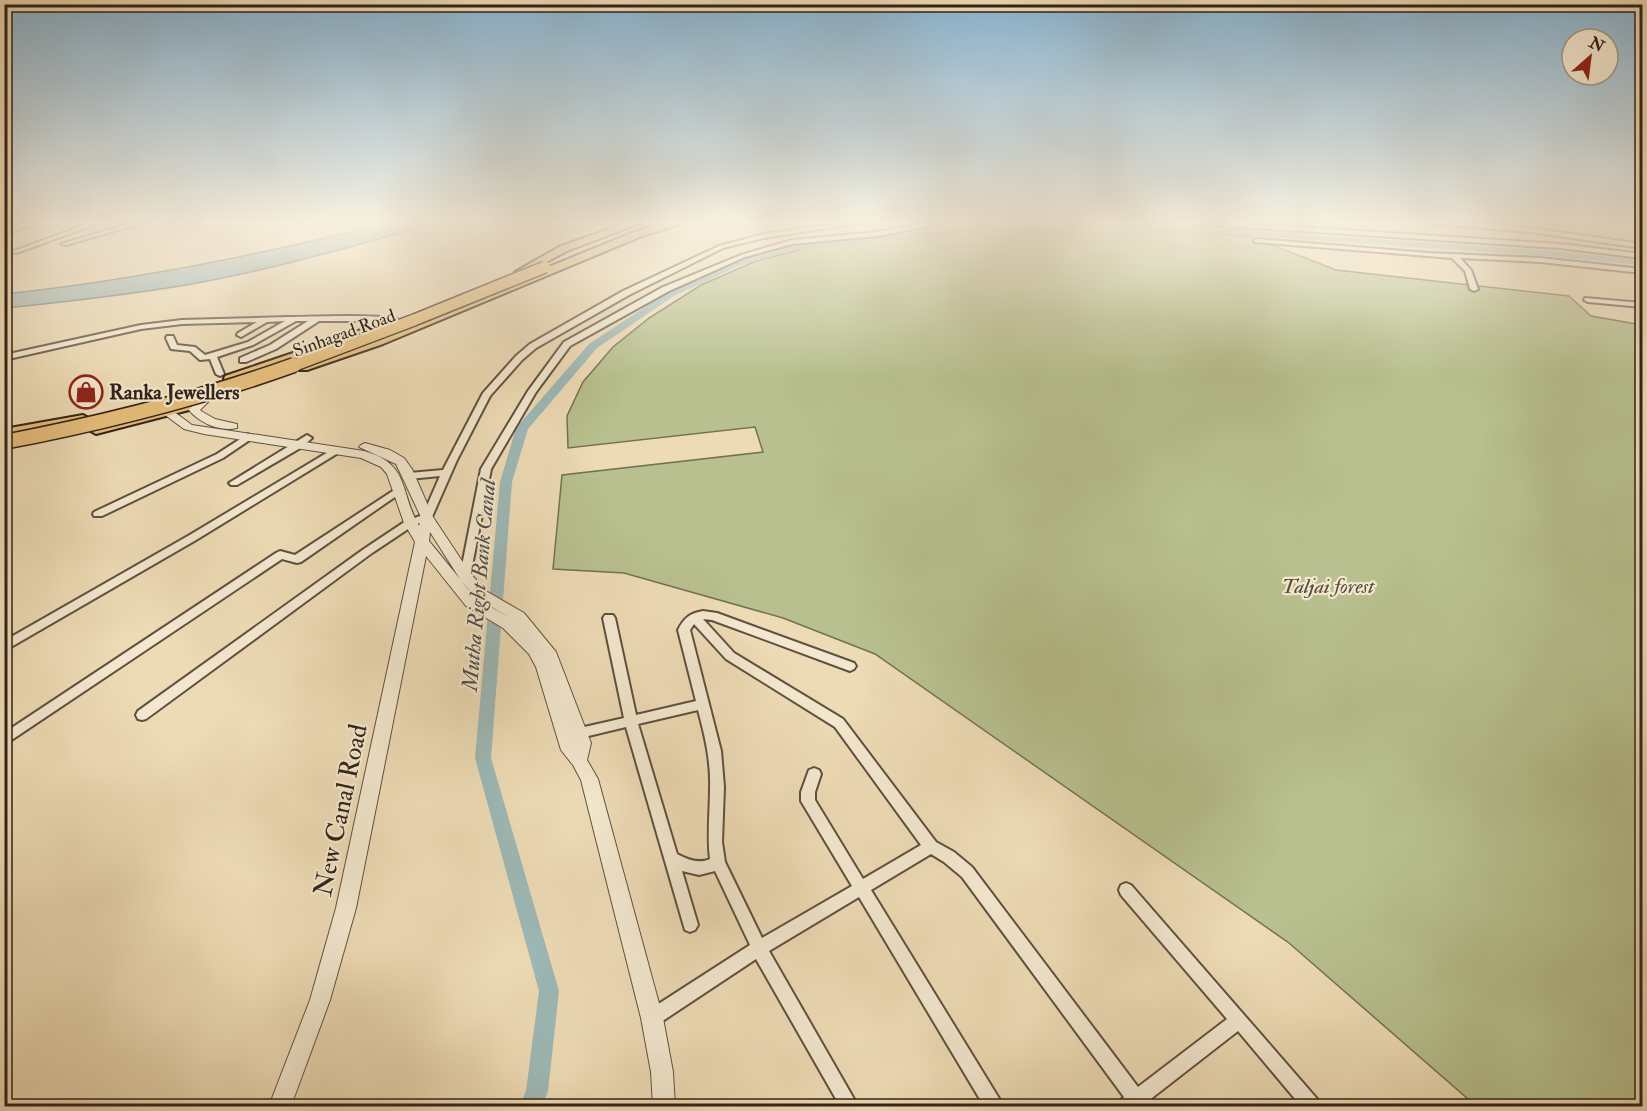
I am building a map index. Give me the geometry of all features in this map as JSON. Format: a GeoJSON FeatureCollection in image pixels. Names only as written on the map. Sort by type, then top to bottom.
{"type":"FeatureCollection","features":[{"type":"Feature","properties":{"kind":"main road","name":"Sinhagad Road"},"geometry":{"type":"LineString","coordinates":[[4,447],[78,434],[167,412],[198,397],[517,273]]}},
{"type":"Feature","properties":{"kind":"main road"},"geometry":{"type":"LineString","coordinates":[[4,437],[116,419],[201,395],[366,339],[530,273]]}},
{"type":"Feature","properties":{"kind":"main road","name":"Sinhagad Road"},"geometry":{"type":"LineString","coordinates":[[4,437],[198,397],[379,342],[541,273]]}},
{"type":"Feature","properties":{"kind":"street"},"geometry":{"type":"LineString","coordinates":[[142,715],[410,523],[427,517],[486,395],[519,358],[533,346],[575,321],[666,273]]}},
{"type":"Feature","properties":{"kind":"street"},"geometry":{"type":"LineString","coordinates":[[465,576],[486,469],[532,391],[567,344],[666,289],[704,273]]}},
{"type":"Feature","properties":{"kind":"street"},"geometry":{"type":"LineString","coordinates":[[1469,273],[1474,288]]}},
{"type":"Feature","properties":{"kind":"street"},"geometry":{"type":"LineString","coordinates":[[1588,300],[1642,305]]}},
{"type":"Feature","properties":{"kind":"street"},"geometry":{"type":"LineString","coordinates":[[4,358],[141,327],[182,322],[267,319],[398,321]]}},
{"type":"Feature","properties":{"kind":"street"},"geometry":{"type":"LineString","coordinates":[[241,335],[267,319]]}},
{"type":"Feature","properties":{"kind":"street"},"geometry":{"type":"LineString","coordinates":[[170,338],[174,347],[192,349],[203,358],[231,352],[266,338],[294,319]]}},
{"type":"Feature","properties":{"kind":"street"},"geometry":{"type":"LineString","coordinates":[[243,360],[273,347],[317,319]]}},
{"type":"Feature","properties":{"kind":"street"},"geometry":{"type":"LineString","coordinates":[[213,356],[220,374]]}},
{"type":"Feature","properties":{"kind":"street"},"geometry":{"type":"LineString","coordinates":[[198,397],[194,409],[204,419],[335,451],[364,455],[385,464],[393,473],[410,523],[421,541],[476,598],[514,620],[551,656],[583,743],[579,760]]}},
{"type":"Feature","properties":{"kind":"street"},"geometry":{"type":"LineString","coordinates":[[167,412],[188,427],[249,437],[386,453],[400,461],[427,517],[465,576],[476,598]]}},
{"type":"Feature","properties":{"kind":"street"},"geometry":{"type":"LineString","coordinates":[[98,514],[220,456],[249,437]]}},
{"type":"Feature","properties":{"kind":"street"},"geometry":{"type":"LineString","coordinates":[[234,483],[303,442]]}},
{"type":"Feature","properties":{"kind":"street"},"geometry":{"type":"LineString","coordinates":[[4,647],[335,451]]}},
{"type":"Feature","properties":{"kind":"street"},"geometry":{"type":"LineString","coordinates":[[409,476],[447,473]]}},
{"type":"Feature","properties":{"kind":"street"},"geometry":{"type":"LineString","coordinates":[[4,740],[280,555],[297,560],[399,490]]}},
{"type":"Feature","properties":{"kind":"street","name":"New Canal Road"},"geometry":{"type":"LineString","coordinates":[[280,1107],[320,1000],[346,908],[427,517]]}},
{"type":"Feature","properties":{"kind":"street"},"geometry":{"type":"LineString","coordinates":[[849,1107],[759,948],[717,862],[715,751],[684,630],[688,621],[694,617],[713,616],[850,666]]}},
{"type":"Feature","properties":{"kind":"street"},"geometry":{"type":"LineString","coordinates":[[694,617],[730,656],[839,723],[931,847],[949,857],[967,872],[1135,1104],[1239,1020]]}},
{"type":"Feature","properties":{"kind":"street"},"geometry":{"type":"LineString","coordinates":[[609,618],[631,721],[690,926]]}},
{"type":"Feature","properties":{"kind":"street"},"geometry":{"type":"LineString","coordinates":[[514,620],[544,667],[569,750],[579,760],[589,779],[652,1018],[662,1071],[664,1107]]}},
{"type":"Feature","properties":{"kind":"street"},"geometry":{"type":"LineString","coordinates":[[580,733],[704,704]]}},
{"type":"Feature","properties":{"kind":"street"},"geometry":{"type":"LineString","coordinates":[[814,774],[808,792],[808,801],[994,1107]]}},
{"type":"Feature","properties":{"kind":"street"},"geometry":{"type":"LineString","coordinates":[[652,1018],[759,948],[931,847]]}},
{"type":"Feature","properties":{"kind":"street"},"geometry":{"type":"LineString","coordinates":[[670,858],[692,869],[712,866],[717,862]]}},
{"type":"Feature","properties":{"kind":"street"},"geometry":{"type":"LineString","coordinates":[[1126,890],[1312,1107]]}},
{"type":"Feature","properties":{"kind":"green space","name":"Taljai forest"},"geometry":{"type":"Polygon","coordinates":[[[729,273],[1362,273],[1569,296],[1591,316],[1642,325],[1642,1106],[1476,1106],[1289,943],[875,654],[783,618],[624,573],[553,569],[562,475],[763,452],[755,427],[568,448],[567,416],[583,382],[613,347],[649,318],[701,285],[729,273]]]}},
{"type":"Feature","properties":{"kind":"water"},"geometry":{"type":"Polygon","coordinates":[[[152,273],[247,273],[118,295],[5,308],[5,294],[152,273]]]}},
{"type":"Feature","properties":{"kind":"waterway","name":"Mutha Right Bank Canal"},"geometry":{"type":"LineString","coordinates":[[531,1106],[537,1091],[549,991],[483,758],[506,482],[522,428],[593,346],[671,294],[717,273]]}},
{"type":"Feature","properties":{"kind":"place","name":"Ranka Jewellers"},"geometry":{"type":"Point","coordinates":[86,392]}}]}
